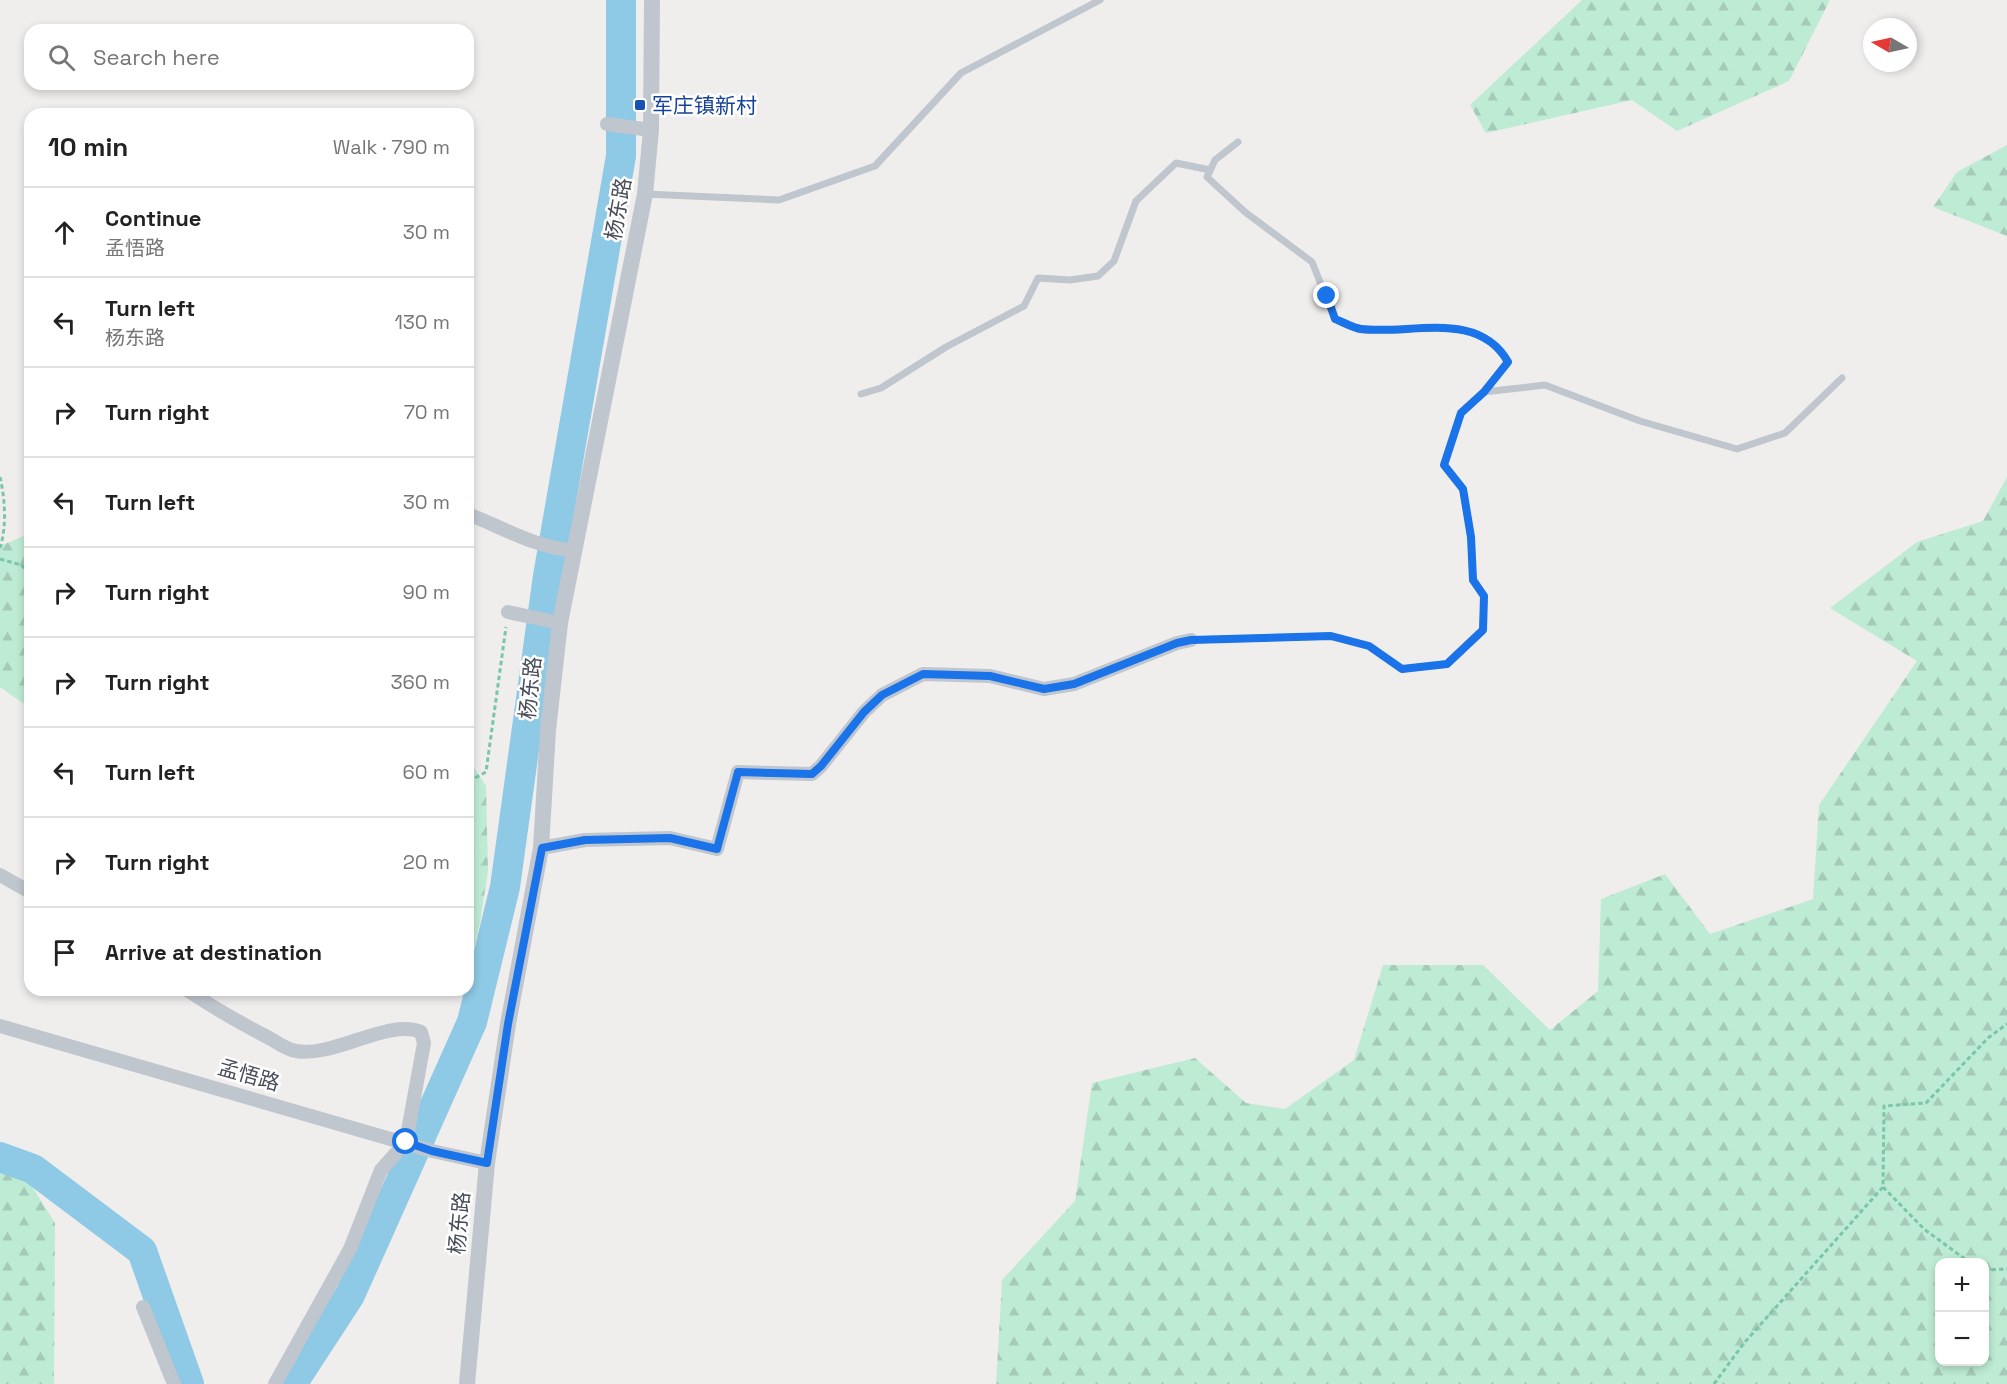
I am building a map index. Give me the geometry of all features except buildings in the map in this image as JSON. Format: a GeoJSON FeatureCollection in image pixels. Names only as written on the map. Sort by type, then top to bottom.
{"type":"FeatureCollection","features":[{"type":"Feature","properties":{"kind":"street","name":"杨东路"},"geometry":{"type":"LineString","coordinates":[[467,1384],[487,1163],[508,1024],[542,848],[548,730],[569,550],[645,194],[651,130],[652,0]]}},
{"type":"Feature","properties":{"kind":"street"},"geometry":{"type":"LineString","coordinates":[[607,124],[651,130]]}},
{"type":"Feature","properties":{"kind":"street"},"geometry":{"type":"LineString","coordinates":[[474,516],[533,541],[569,550]]}},
{"type":"Feature","properties":{"kind":"street"},"geometry":{"type":"LineString","coordinates":[[508,612],[560,623]]}},
{"type":"Feature","properties":{"kind":"street"},"geometry":{"type":"LineString","coordinates":[[542,848],[585,840],[670,838],[717,849],[738,772],[812,774],[864,712],[882,695],[923,674],[990,676],[1044,689],[1074,684],[1177,643],[1191,640]]}},
{"type":"Feature","properties":{"kind":"street"},"geometry":{"type":"LineString","coordinates":[[0,875],[24,888]]}},
{"type":"Feature","properties":{"kind":"street"},"geometry":{"type":"LineString","coordinates":[[196,996],[221,1013],[295,1052],[321,1050],[412,1028],[422,1032],[424,1043],[406,1142],[381,1170],[350,1249],[275,1384]]}},
{"type":"Feature","properties":{"kind":"street","name":"孟悟路"},"geometry":{"type":"LineString","coordinates":[[0,1026],[432,1151],[487,1163]]}},
{"type":"Feature","properties":{"kind":"street"},"geometry":{"type":"LineString","coordinates":[[143,1307],[174,1384]]}},
{"type":"Feature","properties":{"kind":"lane"},"geometry":{"type":"LineString","coordinates":[[645,194],[779,200],[875,166],[961,73],[1100,0]]}},
{"type":"Feature","properties":{"kind":"lane"},"geometry":{"type":"LineString","coordinates":[[1191,640],[1331,636],[1369,646],[1402,669],[1447,664],[1483,630],[1484,596],[1473,580],[1471,537],[1463,489],[1444,465],[1461,413],[1484,392],[1508,362],[1500,347],[1463,328],[1360,329],[1335,319],[1312,262],[1245,212],[1206,177],[1215,160],[1238,142]]}},
{"type":"Feature","properties":{"kind":"lane"},"geometry":{"type":"LineString","coordinates":[[861,394],[881,388],[946,347],[1024,306],[1038,278],[1070,280],[1098,276],[1114,261],[1136,201],[1176,164],[1210,170]]}},
{"type":"Feature","properties":{"kind":"lane"},"geometry":{"type":"LineString","coordinates":[[1484,392],[1545,384],[1640,422],[1737,449],[1785,433],[1842,378]]}},
{"type":"Feature","properties":{"kind":"path"},"geometry":{"type":"LineString","coordinates":[[0,477],[5,496],[0,548]]}},
{"type":"Feature","properties":{"kind":"path"},"geometry":{"type":"LineString","coordinates":[[0,559],[24,568]]}},
{"type":"Feature","properties":{"kind":"path"},"geometry":{"type":"LineString","coordinates":[[474,778],[486,772],[508,612]]}},
{"type":"Feature","properties":{"kind":"path"},"geometry":{"type":"LineString","coordinates":[[1714,1384],[1744,1343],[1883,1187],[1884,1106],[1926,1103],[1988,1038],[2007,1024]]}},
{"type":"Feature","properties":{"kind":"path"},"geometry":{"type":"LineString","coordinates":[[1883,1187],[1924,1229],[1962,1258]]}},
{"type":"Feature","properties":{"kind":"path"},"geometry":{"type":"LineString","coordinates":[[1989,1270],[2007,1269]]}},
{"type":"Feature","properties":{"kind":"green space"},"geometry":{"type":"Polygon","coordinates":[[[1582,0],[1830,0],[1789,81],[1677,131],[1632,100],[1486,133],[1470,105],[1582,0]]]}},
{"type":"Feature","properties":{"kind":"green space"},"geometry":{"type":"Polygon","coordinates":[[[2007,145],[2007,236],[1933,207],[1957,172],[2007,145]]]}},
{"type":"Feature","properties":{"kind":"green space"},"geometry":{"type":"Polygon","coordinates":[[[2007,477],[2007,1384],[996,1384],[1002,1280],[1075,1201],[1092,1083],[1195,1058],[1246,1103],[1285,1109],[1354,1060],[1383,965],[1483,965],[1550,1030],[1598,991],[1601,899],[1665,874],[1710,934],[1813,899],[1819,805],[1917,661],[1830,608],[1917,542],[1983,521],[2007,477]]]}},
{"type":"Feature","properties":{"kind":"green space"},"geometry":{"type":"Polygon","coordinates":[[[24,536],[24,704],[0,687],[0,546],[24,536]]]}},
{"type":"Feature","properties":{"kind":"green space"},"geometry":{"type":"Polygon","coordinates":[[[474,767],[486,786],[488,871],[474,950],[474,767]]]}},
{"type":"Feature","properties":{"kind":"green space"},"geometry":{"type":"Polygon","coordinates":[[[0,1169],[26,1177],[55,1223],[54,1384],[0,1384],[0,1169]]]}},
{"type":"Feature","properties":{"kind":"waterway"},"geometry":{"type":"LineString","coordinates":[[292,1384],[350,1295],[472,1022],[505,887],[548,576],[621,156],[621,0]]}},
{"type":"Feature","properties":{"kind":"waterway"},"geometry":{"type":"LineString","coordinates":[[0,1157],[33,1169],[142,1251],[189,1384]]}},
{"type":"Feature","properties":{"kind":"place","name":"军庄镇新村"},"geometry":{"type":"Point","coordinates":[640,105]}},
{"type":"Feature","properties":{"kind":"route"},"geometry":{"type":"LineString","coordinates":[[406,1142],[432,1151],[487,1163],[508,1024],[542,848],[585,840],[670,838],[717,849],[738,772],[812,774],[864,712],[882,695],[923,674],[990,676],[1044,689],[1074,684],[1177,643],[1191,640],[1331,636],[1369,646],[1402,669],[1447,664],[1483,630],[1484,596],[1473,580],[1471,537],[1463,489],[1444,465],[1461,413],[1484,392],[1508,362],[1500,347],[1463,328],[1360,329],[1335,319],[1327,296]]}}]}
